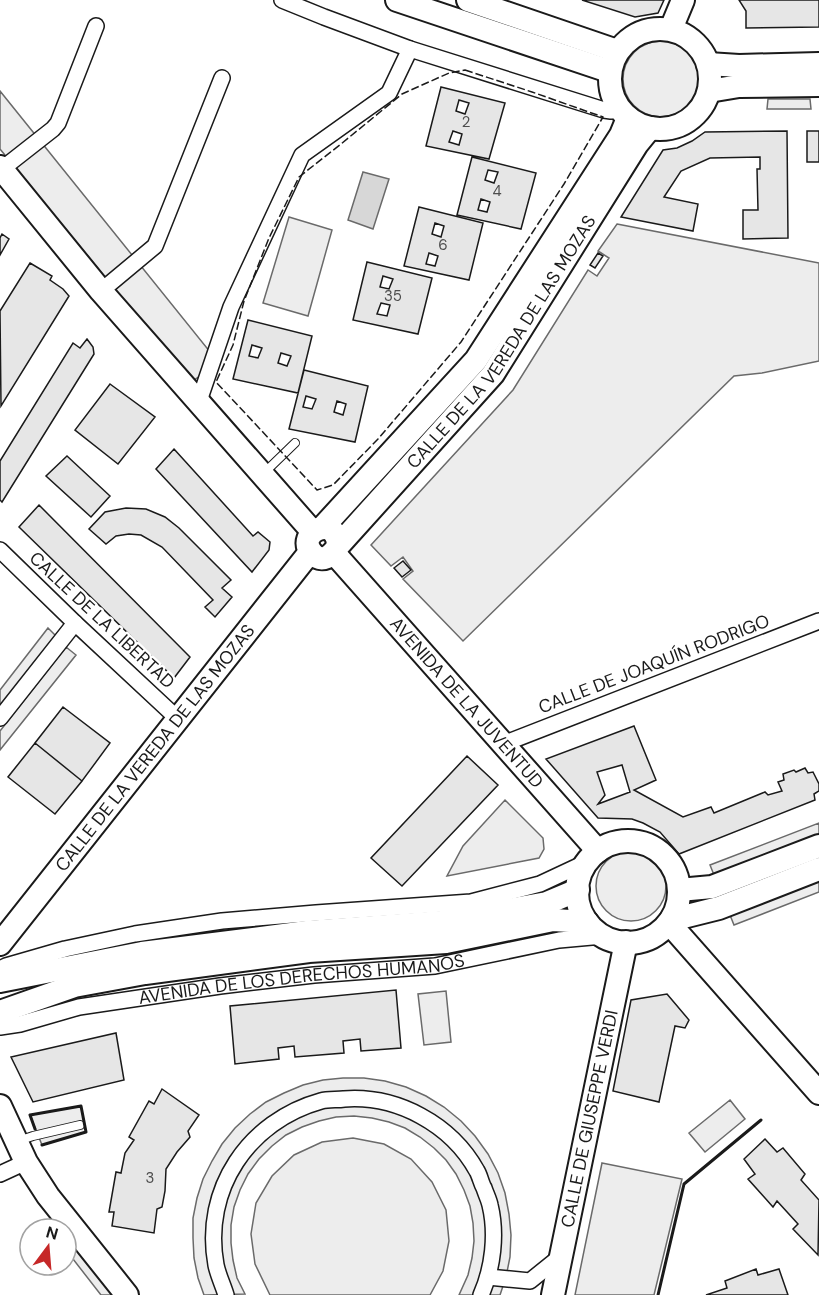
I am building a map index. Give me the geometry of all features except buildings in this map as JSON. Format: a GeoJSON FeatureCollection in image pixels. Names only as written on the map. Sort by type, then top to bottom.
{"type":"FeatureCollection","features":[{"type":"Feature","properties":{"kind":"street"},"geometry":{"type":"LineString","coordinates":[[282,0],[410,49],[589,106],[623,113],[650,128],[675,127],[697,114],[709,91],[710,78],[708,64],[700,48],[687,36],[670,29],[650,29],[631,37],[613,61],[610,91],[623,113]]}},
{"type":"Feature","properties":{"kind":"street"},"geometry":{"type":"LineString","coordinates":[[398,0],[613,61]]}},
{"type":"Feature","properties":{"kind":"street"},"geometry":{"type":"LineString","coordinates":[[468,0],[613,61]]}},
{"type":"Feature","properties":{"kind":"street"},"geometry":{"type":"LineString","coordinates":[[670,29],[683,0]]}},
{"type":"Feature","properties":{"kind":"street"},"geometry":{"type":"LineString","coordinates":[[96,26],[58,123],[1,168],[101,291],[316,537]]}},
{"type":"Feature","properties":{"kind":"street"},"geometry":{"type":"LineString","coordinates":[[199,401],[231,307],[302,155],[389,93],[410,49]]}},
{"type":"Feature","properties":{"kind":"street"},"geometry":{"type":"LineString","coordinates":[[708,64],[739,66],[819,64]]}},
{"type":"Feature","properties":{"kind":"street"},"geometry":{"type":"LineString","coordinates":[[101,291],[154,246],[222,78]]}},
{"type":"Feature","properties":{"kind":"street"},"geometry":{"type":"LineString","coordinates":[[709,91],[739,86],[819,85]]}},
{"type":"Feature","properties":{"kind":"street","name":"CALLE DE LA VEREDA DE LAS MOZAS"},"geometry":{"type":"LineString","coordinates":[[0,944],[178,719],[316,537],[476,360],[621,135],[623,113]]}},
{"type":"Feature","properties":{"kind":"street","name":"CALLE DE LA VEREDA DE LAS MOZAS"},"geometry":{"type":"LineString","coordinates":[[336,550],[493,374],[637,144],[650,128]]}},
{"type":"Feature","properties":{"kind":"street","name":"AVENIDA DE LA JUVENTUD"},"geometry":{"type":"LineString","coordinates":[[316,537],[330,529],[335,533],[338,539],[336,550],[503,744],[592,856]]}},
{"type":"Feature","properties":{"kind":"street","name":"CALLE DE LA LIBERTAD"},"geometry":{"type":"LineString","coordinates":[[0,550],[178,719]]}},
{"type":"Feature","properties":{"kind":"street","name":"CALLE DE JOAQUÍN RODRIGO"},"geometry":{"type":"LineString","coordinates":[[503,744],[819,621]]}},
{"type":"Feature","properties":{"kind":"street"},"geometry":{"type":"LineString","coordinates":[[0,718],[75,623]]}},
{"type":"Feature","properties":{"kind":"street"},"geometry":{"type":"LineString","coordinates":[[0,969],[77,946],[135,934],[222,921],[471,902],[540,884],[610,845],[623,841],[650,846],[662,853],[677,876],[678,902],[670,921],[660,932],[638,942],[626,942],[614,940],[595,929],[580,907],[578,890],[580,875],[592,856]]}},
{"type":"Feature","properties":{"kind":"street"},"geometry":{"type":"LineString","coordinates":[[679,890],[712,887],[819,846]]}},
{"type":"Feature","properties":{"kind":"street"},"geometry":{"type":"LineString","coordinates":[[670,921],[719,908],[819,869]]}},
{"type":"Feature","properties":{"kind":"street"},"geometry":{"type":"LineString","coordinates":[[0,981],[142,953],[307,932],[442,922],[547,903],[578,890]]}},
{"type":"Feature","properties":{"kind":"street","name":"AVENIDA DE LOS DERECHOS HUMANOS"},"geometry":{"type":"LineString","coordinates":[[0,1012],[74,986],[145,973],[309,951],[446,942],[554,920],[595,929]]}},
{"type":"Feature","properties":{"kind":"street"},"geometry":{"type":"LineString","coordinates":[[670,921],[819,1093]]}},
{"type":"Feature","properties":{"kind":"street","name":"AVENIDA DE LOS DERECHOS HUMANOS"},"geometry":{"type":"LineString","coordinates":[[0,1027],[20,1024],[79,1007],[220,986],[314,975],[435,966],[559,940],[595,929]]}},
{"type":"Feature","properties":{"kind":"street","name":"CALLE DE GIUSEPPE VERDI"},"geometry":{"type":"LineString","coordinates":[[553,1295],[626,942]]}},
{"type":"Feature","properties":{"kind":"street"},"geometry":{"type":"LineString","coordinates":[[226,1295],[216,1265],[213,1229],[220,1194],[236,1161],[259,1134],[289,1113],[323,1101],[359,1098],[395,1104],[428,1119],[456,1142],[477,1172],[490,1205],[494,1241],[488,1277],[481,1295]]}},
{"type":"Feature","properties":{"kind":"street"},"geometry":{"type":"LineString","coordinates":[[0,1106],[26,1162],[48,1196],[127,1295]]}},
{"type":"Feature","properties":{"kind":"street"},"geometry":{"type":"LineString","coordinates":[[0,1174],[26,1162]]}},
{"type":"Feature","properties":{"kind":"street"},"geometry":{"type":"LineString","coordinates":[[488,1277],[530,1281],[561,1256]]}},
{"type":"Feature","properties":{"kind":"lane"},"geometry":{"type":"LineString","coordinates":[[263,474],[295,443]]}},
{"type":"Feature","properties":{"kind":"lane"},"geometry":{"type":"LineString","coordinates":[[16,1142],[80,1125]]}},
{"type":"Feature","properties":{"kind":"shaded area"},"geometry":{"type":"Polygon","coordinates":[[[661,41],[676,44],[688,52],[696,64],[699,79],[696,94],[688,106],[676,114],[661,117],[646,114],[634,106],[626,94],[623,79],[626,64],[634,52],[646,44],[661,41]]]}},
{"type":"Feature","properties":{"kind":"shaded area"},"geometry":{"type":"Polygon","coordinates":[[[0,91],[219,363],[191,382],[0,149],[0,91]]]}},
{"type":"Feature","properties":{"kind":"shaded area"},"geometry":{"type":"Polygon","coordinates":[[[768,99],[810,99],[811,109],[767,109],[768,99]]]}},
{"type":"Feature","properties":{"kind":"shaded area"},"geometry":{"type":"Polygon","coordinates":[[[363,172],[389,179],[373,229],[348,220],[363,172]]]}},
{"type":"Feature","properties":{"kind":"shaded area"},"geometry":{"type":"Polygon","coordinates":[[[289,217],[332,230],[308,316],[263,303],[289,217]]]}},
{"type":"Feature","properties":{"kind":"shaded area"},"geometry":{"type":"Polygon","coordinates":[[[617,224],[819,263],[819,361],[762,373],[734,376],[463,641],[403,579],[413,571],[403,557],[391,566],[371,545],[513,390],[588,270],[597,276],[609,258],[598,251],[617,224]]]}},
{"type":"Feature","properties":{"kind":"shaded area"},"geometry":{"type":"Polygon","coordinates":[[[48,628],[56,636],[0,707],[0,690],[48,628]]]}},
{"type":"Feature","properties":{"kind":"shaded area"},"geometry":{"type":"Polygon","coordinates":[[[66,647],[76,655],[0,750],[0,731],[66,647]]]}},
{"type":"Feature","properties":{"kind":"shaded area"},"geometry":{"type":"Polygon","coordinates":[[[505,800],[543,838],[544,849],[539,858],[447,876],[463,846],[505,800]]]}},
{"type":"Feature","properties":{"kind":"shaded area"},"geometry":{"type":"Polygon","coordinates":[[[819,823],[819,892],[734,925],[710,865],[819,823]]]}},
{"type":"Feature","properties":{"kind":"shaded area"},"geometry":{"type":"Polygon","coordinates":[[[624,851],[638,851],[651,856],[661,866],[666,886],[661,906],[651,916],[638,921],[624,921],[611,916],[601,906],[596,893],[596,879],[601,866],[611,856],[624,851]]]}},
{"type":"Feature","properties":{"kind":"shaded area"},"geometry":{"type":"Polygon","coordinates":[[[446,991],[451,1042],[424,1045],[418,994],[446,991]]]}},
{"type":"Feature","properties":{"kind":"shaded area"},"geometry":{"type":"Polygon","coordinates":[[[343,1078],[385,1081],[406,1087],[444,1107],[475,1136],[498,1173],[509,1214],[510,1257],[500,1295],[459,1295],[468,1275],[472,1258],[473,1223],[464,1190],[446,1160],[420,1137],[405,1128],[372,1118],[354,1116],[336,1117],[302,1127],[286,1135],[259,1159],[240,1190],[231,1225],[233,1260],[237,1278],[245,1294],[204,1295],[194,1258],[193,1218],[203,1179],[222,1144],[235,1128],[266,1102],[303,1085],[343,1078]]]}},
{"type":"Feature","properties":{"kind":"shaded area"},"geometry":{"type":"Polygon","coordinates":[[[730,1100],[745,1119],[705,1152],[689,1133],[730,1100]]]}},
{"type":"Feature","properties":{"kind":"shaded area"},"geometry":{"type":"Polygon","coordinates":[[[81,1106],[86,1132],[42,1145],[30,1115],[81,1106]]]}},
{"type":"Feature","properties":{"kind":"shaded area"},"geometry":{"type":"Polygon","coordinates":[[[353,1138],[384,1144],[411,1159],[432,1182],[446,1210],[449,1241],[443,1271],[430,1295],[270,1295],[255,1264],[251,1234],[256,1203],[272,1176],[294,1155],[322,1142],[353,1138]]]}},
{"type":"Feature","properties":{"kind":"shaded area"},"geometry":{"type":"Polygon","coordinates":[[[602,1163],[682,1179],[654,1295],[575,1295],[602,1163]]]}},
{"type":"Feature","properties":{"kind":"shaded area"},"geometry":{"type":"Polygon","coordinates":[[[78,1246],[116,1295],[101,1295],[78,1265],[78,1246]]]}},
{"type":"Feature","properties":{"kind":"fence"},"geometry":{"type":"LineString","coordinates":[[465,70],[603,117],[564,184],[461,342],[378,439],[333,485],[317,490],[216,382],[233,345],[244,301],[269,238],[299,177],[402,94],[449,73],[465,70]]}},
{"type":"Feature","properties":{"kind":"wall"},"geometry":{"type":"LineString","coordinates":[[35,1129],[30,1115],[81,1106],[86,1132],[42,1145]]}},
{"type":"Feature","properties":{"kind":"wall"},"geometry":{"type":"LineString","coordinates":[[658,1295],[684,1184],[761,1120]]}}]}
